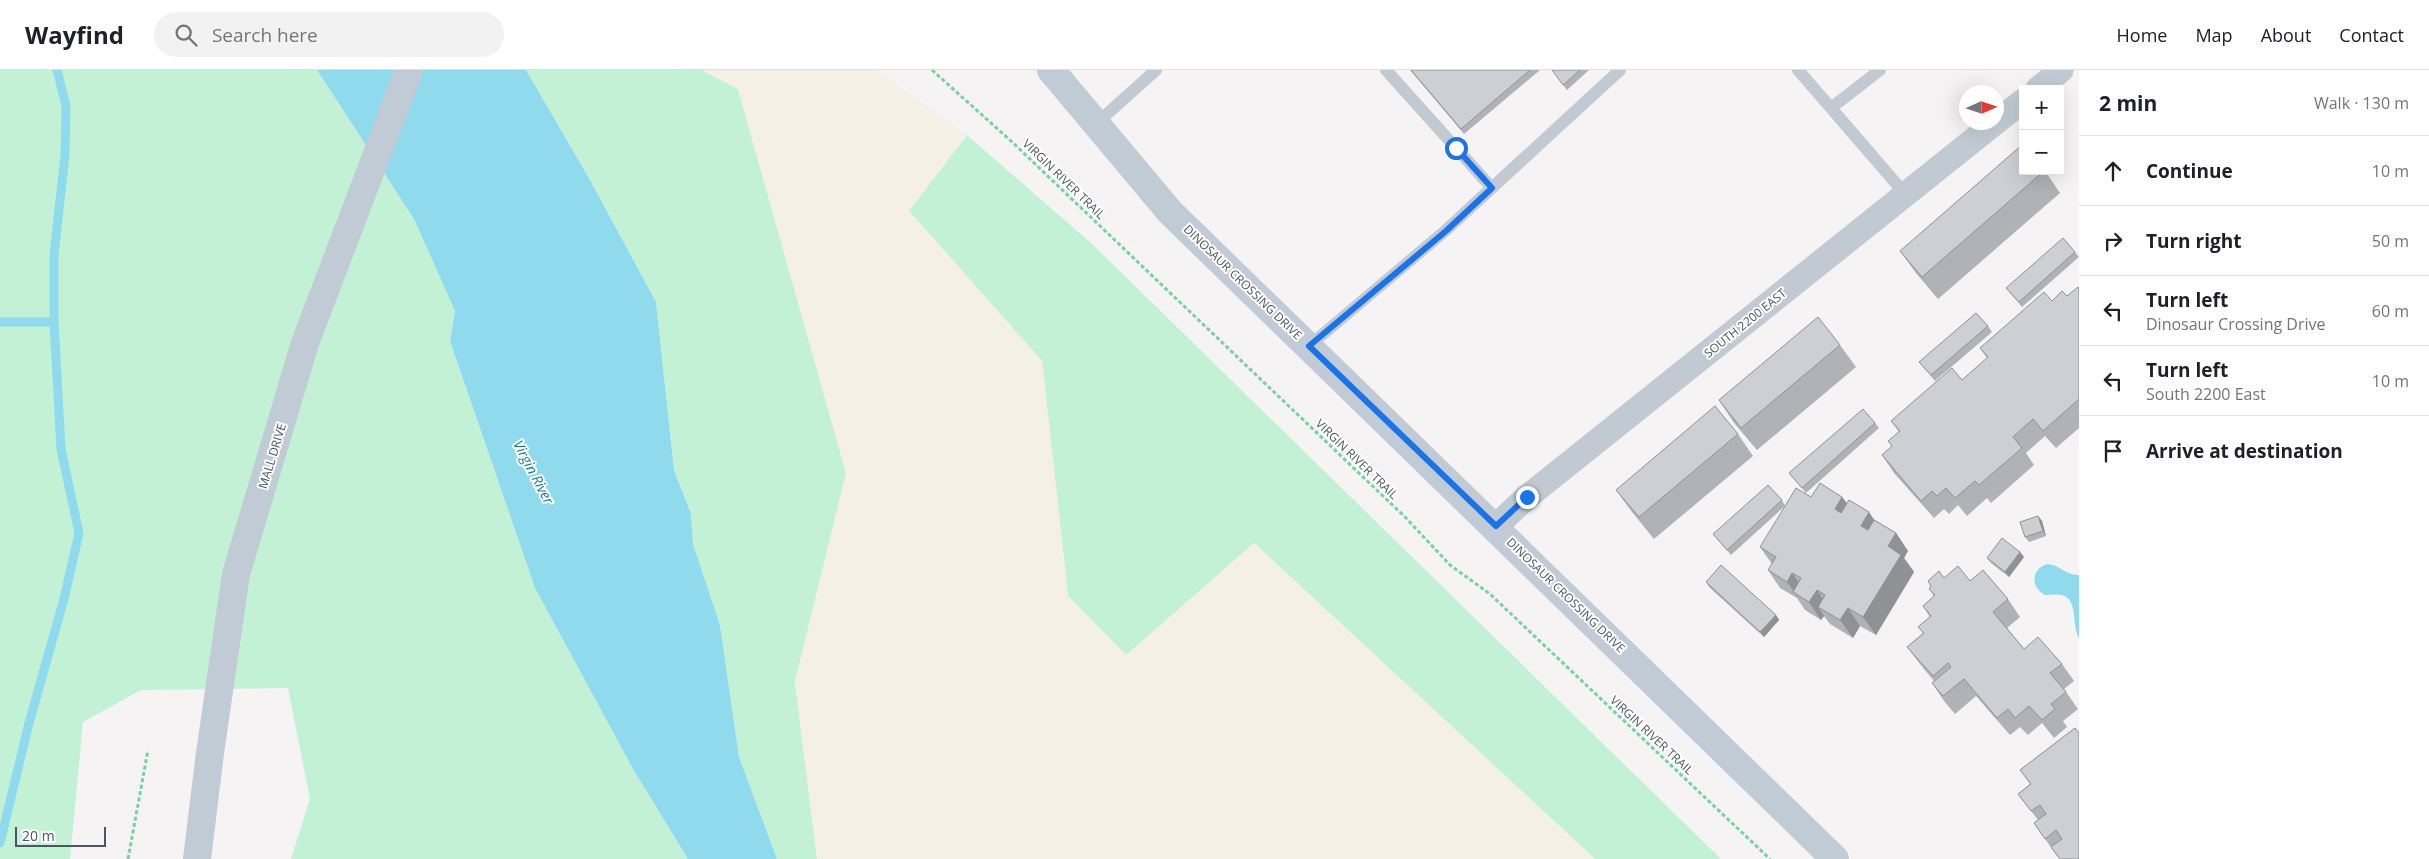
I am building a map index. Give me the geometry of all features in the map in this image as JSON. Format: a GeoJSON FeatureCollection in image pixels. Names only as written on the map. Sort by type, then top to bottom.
{"type":"FeatureCollection","features":[{"type":"Feature","properties":{"kind":"street","name":"MALL DRIVE"},"geometry":{"type":"LineString","coordinates":[[197,859],[236,574],[306,343],[409,70]]}},
{"type":"Feature","properties":{"kind":"street","name":"DINOSAUR CROSSING DRIVE"},"geometry":{"type":"LineString","coordinates":[[1051,70],[1170,212],[1496,526],[1835,859]]}},
{"type":"Feature","properties":{"kind":"street"},"geometry":{"type":"LineString","coordinates":[[2043,85],[2061,70]]}},
{"type":"Feature","properties":{"kind":"street","name":"SOUTH 2200 EAST"},"geometry":{"type":"LineString","coordinates":[[2004,116],[2019,104]]}},
{"type":"Feature","properties":{"kind":"street","name":"SOUTH 2200 EAST"},"geometry":{"type":"LineString","coordinates":[[1496,526],[1527,497],[1986,130]]}},
{"type":"Feature","properties":{"kind":"lane"},"geometry":{"type":"LineString","coordinates":[[1097,123],[1156,70]]}},
{"type":"Feature","properties":{"kind":"lane"},"geometry":{"type":"LineString","coordinates":[[1386,70],[1492,188]]}},
{"type":"Feature","properties":{"kind":"lane"},"geometry":{"type":"LineString","coordinates":[[1309,346],[1446,231],[1620,70]]}},
{"type":"Feature","properties":{"kind":"lane"},"geometry":{"type":"LineString","coordinates":[[1798,70],[1906,195]]}},
{"type":"Feature","properties":{"kind":"lane"},"geometry":{"type":"LineString","coordinates":[[1831,108],[1880,70]]}},
{"type":"Feature","properties":{"kind":"path","name":"VIRGIN RIVER TRAIL"},"geometry":{"type":"LineString","coordinates":[[932,70],[1010,140],[1391,503],[1450,565],[1490,594],[1770,859]]}},
{"type":"Feature","properties":{"kind":"path"},"geometry":{"type":"LineString","coordinates":[[128,859],[148,750]]}},
{"type":"Feature","properties":{"kind":"green space"},"geometry":{"type":"Polygon","coordinates":[[[0,70],[317,70],[414,219],[455,311],[450,341],[535,588],[633,769],[688,859],[291,859],[310,799],[288,688],[141,690],[83,722],[70,859],[0,859],[0,70]]]}},
{"type":"Feature","properties":{"kind":"green space"},"geometry":{"type":"Polygon","coordinates":[[[526,70],[702,70],[738,89],[846,473],[795,682],[817,859],[777,859],[739,757],[720,625],[693,544],[691,514],[674,470],[656,302],[590,180],[526,70]]]}},
{"type":"Feature","properties":{"kind":"green space"},"geometry":{"type":"Polygon","coordinates":[[[967,135],[1091,243],[1721,859],[1595,859],[1254,543],[1126,656],[1068,596],[1042,361],[909,211],[967,135]]]}},
{"type":"Feature","properties":{"kind":"sand"},"geometry":{"type":"Polygon","coordinates":[[[702,70],[876,70],[967,135],[909,211],[1042,361],[1068,596],[1126,655],[1254,543],[1595,859],[817,859],[795,682],[846,473],[738,89],[702,70]]]}},
{"type":"Feature","properties":{"kind":"water","name":"Virgin River"},"geometry":{"type":"Polygon","coordinates":[[[317,70],[526,70],[590,180],[656,302],[674,470],[691,514],[693,544],[720,625],[739,757],[777,859],[688,859],[633,769],[535,588],[450,341],[455,311],[414,219],[317,70]]]}},
{"type":"Feature","properties":{"kind":"water"},"geometry":{"type":"Polygon","coordinates":[[[2047,564],[2070,574],[2079,575],[2079,638],[2072,606],[2067,597],[2045,595],[2035,583],[2035,574],[2047,564]]]}},
{"type":"Feature","properties":{"kind":"building"},"geometry":{"type":"Polygon","coordinates":[[[1411,70],[1530,70],[1461,129],[1411,70]]]}},
{"type":"Feature","properties":{"kind":"building"},"geometry":{"type":"Polygon","coordinates":[[[1552,70],[1580,70],[1563,85],[1552,70]]]}},
{"type":"Feature","properties":{"kind":"building"},"geometry":{"type":"Polygon","coordinates":[[[2019,148],[2019,175],[2039,175],[1922,277],[1900,251],[2019,148]]]}},
{"type":"Feature","properties":{"kind":"building"},"geometry":{"type":"Polygon","coordinates":[[[2063,238],[2075,252],[2019,302],[2006,288],[2063,238]]]}},
{"type":"Feature","properties":{"kind":"building"},"geometry":{"type":"Polygon","coordinates":[[[2078,287],[2079,399],[2043,431],[2033,419],[2013,437],[2022,448],[1979,485],[1975,481],[1955,498],[1946,488],[1937,496],[1932,491],[1921,501],[1882,455],[1892,446],[1888,441],[1900,431],[1891,421],[1952,368],[1962,380],[1988,357],[1980,348],[2044,292],[2052,301],[2062,291],[2067,296],[2078,287]]]}},
{"type":"Feature","properties":{"kind":"building"},"geometry":{"type":"Polygon","coordinates":[[[1976,313],[1988,326],[1931,375],[1919,362],[1976,313]]]}},
{"type":"Feature","properties":{"kind":"building"},"geometry":{"type":"Polygon","coordinates":[[[1818,317],[1840,345],[1741,428],[1719,400],[1818,317]]]}},
{"type":"Feature","properties":{"kind":"building"},"geometry":{"type":"Polygon","coordinates":[[[1715,406],[1738,434],[1639,517],[1616,490],[1715,406]]]}},
{"type":"Feature","properties":{"kind":"building"},"geometry":{"type":"Polygon","coordinates":[[[1863,409],[1875,423],[1802,488],[1789,473],[1863,409]]]}},
{"type":"Feature","properties":{"kind":"building"},"geometry":{"type":"Polygon","coordinates":[[[1820,483],[1842,497],[1835,509],[1841,513],[1849,500],[1869,512],[1861,526],[1868,530],[1874,520],[1896,533],[1888,546],[1901,555],[1863,617],[1848,608],[1840,620],[1818,607],[1825,595],[1817,590],[1809,602],[1793,592],[1801,578],[1792,573],[1787,582],[1768,570],[1776,557],[1760,547],[1796,488],[1811,497],[1820,483]]]}},
{"type":"Feature","properties":{"kind":"building"},"geometry":{"type":"Polygon","coordinates":[[[1768,485],[1782,500],[1727,550],[1713,534],[1768,485]]]}},
{"type":"Feature","properties":{"kind":"building"},"geometry":{"type":"Polygon","coordinates":[[[2038,516],[2043,531],[2025,537],[2020,522],[2038,516]]]}},
{"type":"Feature","properties":{"kind":"building"},"geometry":{"type":"Polygon","coordinates":[[[2002,538],[2020,552],[2005,572],[1987,558],[2002,538]]]}},
{"type":"Feature","properties":{"kind":"building"},"geometry":{"type":"Polygon","coordinates":[[[1721,565],[1776,615],[1760,632],[1706,582],[1721,565]]]}},
{"type":"Feature","properties":{"kind":"building"},"geometry":{"type":"Polygon","coordinates":[[[1958,566],[1970,581],[1983,570],[2008,599],[1993,612],[2024,649],[2038,637],[2062,664],[2050,673],[2066,692],[2051,704],[2055,709],[2042,720],[2029,706],[2015,718],[2008,709],[1997,718],[1964,679],[1943,696],[1932,683],[1951,667],[1948,663],[1933,676],[1907,647],[1924,633],[1918,627],[1931,616],[1923,606],[1935,595],[1929,589],[1931,586],[1928,581],[1939,571],[1944,578],[1958,566]]]}},
{"type":"Feature","properties":{"kind":"building"},"geometry":{"type":"Polygon","coordinates":[[[2075,728],[2079,733],[2079,859],[2060,859],[2051,847],[2062,839],[2056,830],[2045,839],[2034,823],[2046,814],[2040,805],[2031,811],[2018,794],[2031,784],[2020,770],[2075,728]]]}},
{"type":"Feature","properties":{"kind":"waterway"},"geometry":{"type":"LineString","coordinates":[[0,843],[29,723],[64,599],[79,533],[61,449],[54,322],[54,255],[65,155],[66,106],[57,70]]}},
{"type":"Feature","properties":{"kind":"waterway"},"geometry":{"type":"LineString","coordinates":[[0,322],[54,322]]}},
{"type":"Feature","properties":{"kind":"route"},"geometry":{"type":"LineString","coordinates":[[1456,148],[1492,188],[1446,231],[1309,346],[1496,526],[1527,497]]}}]}
